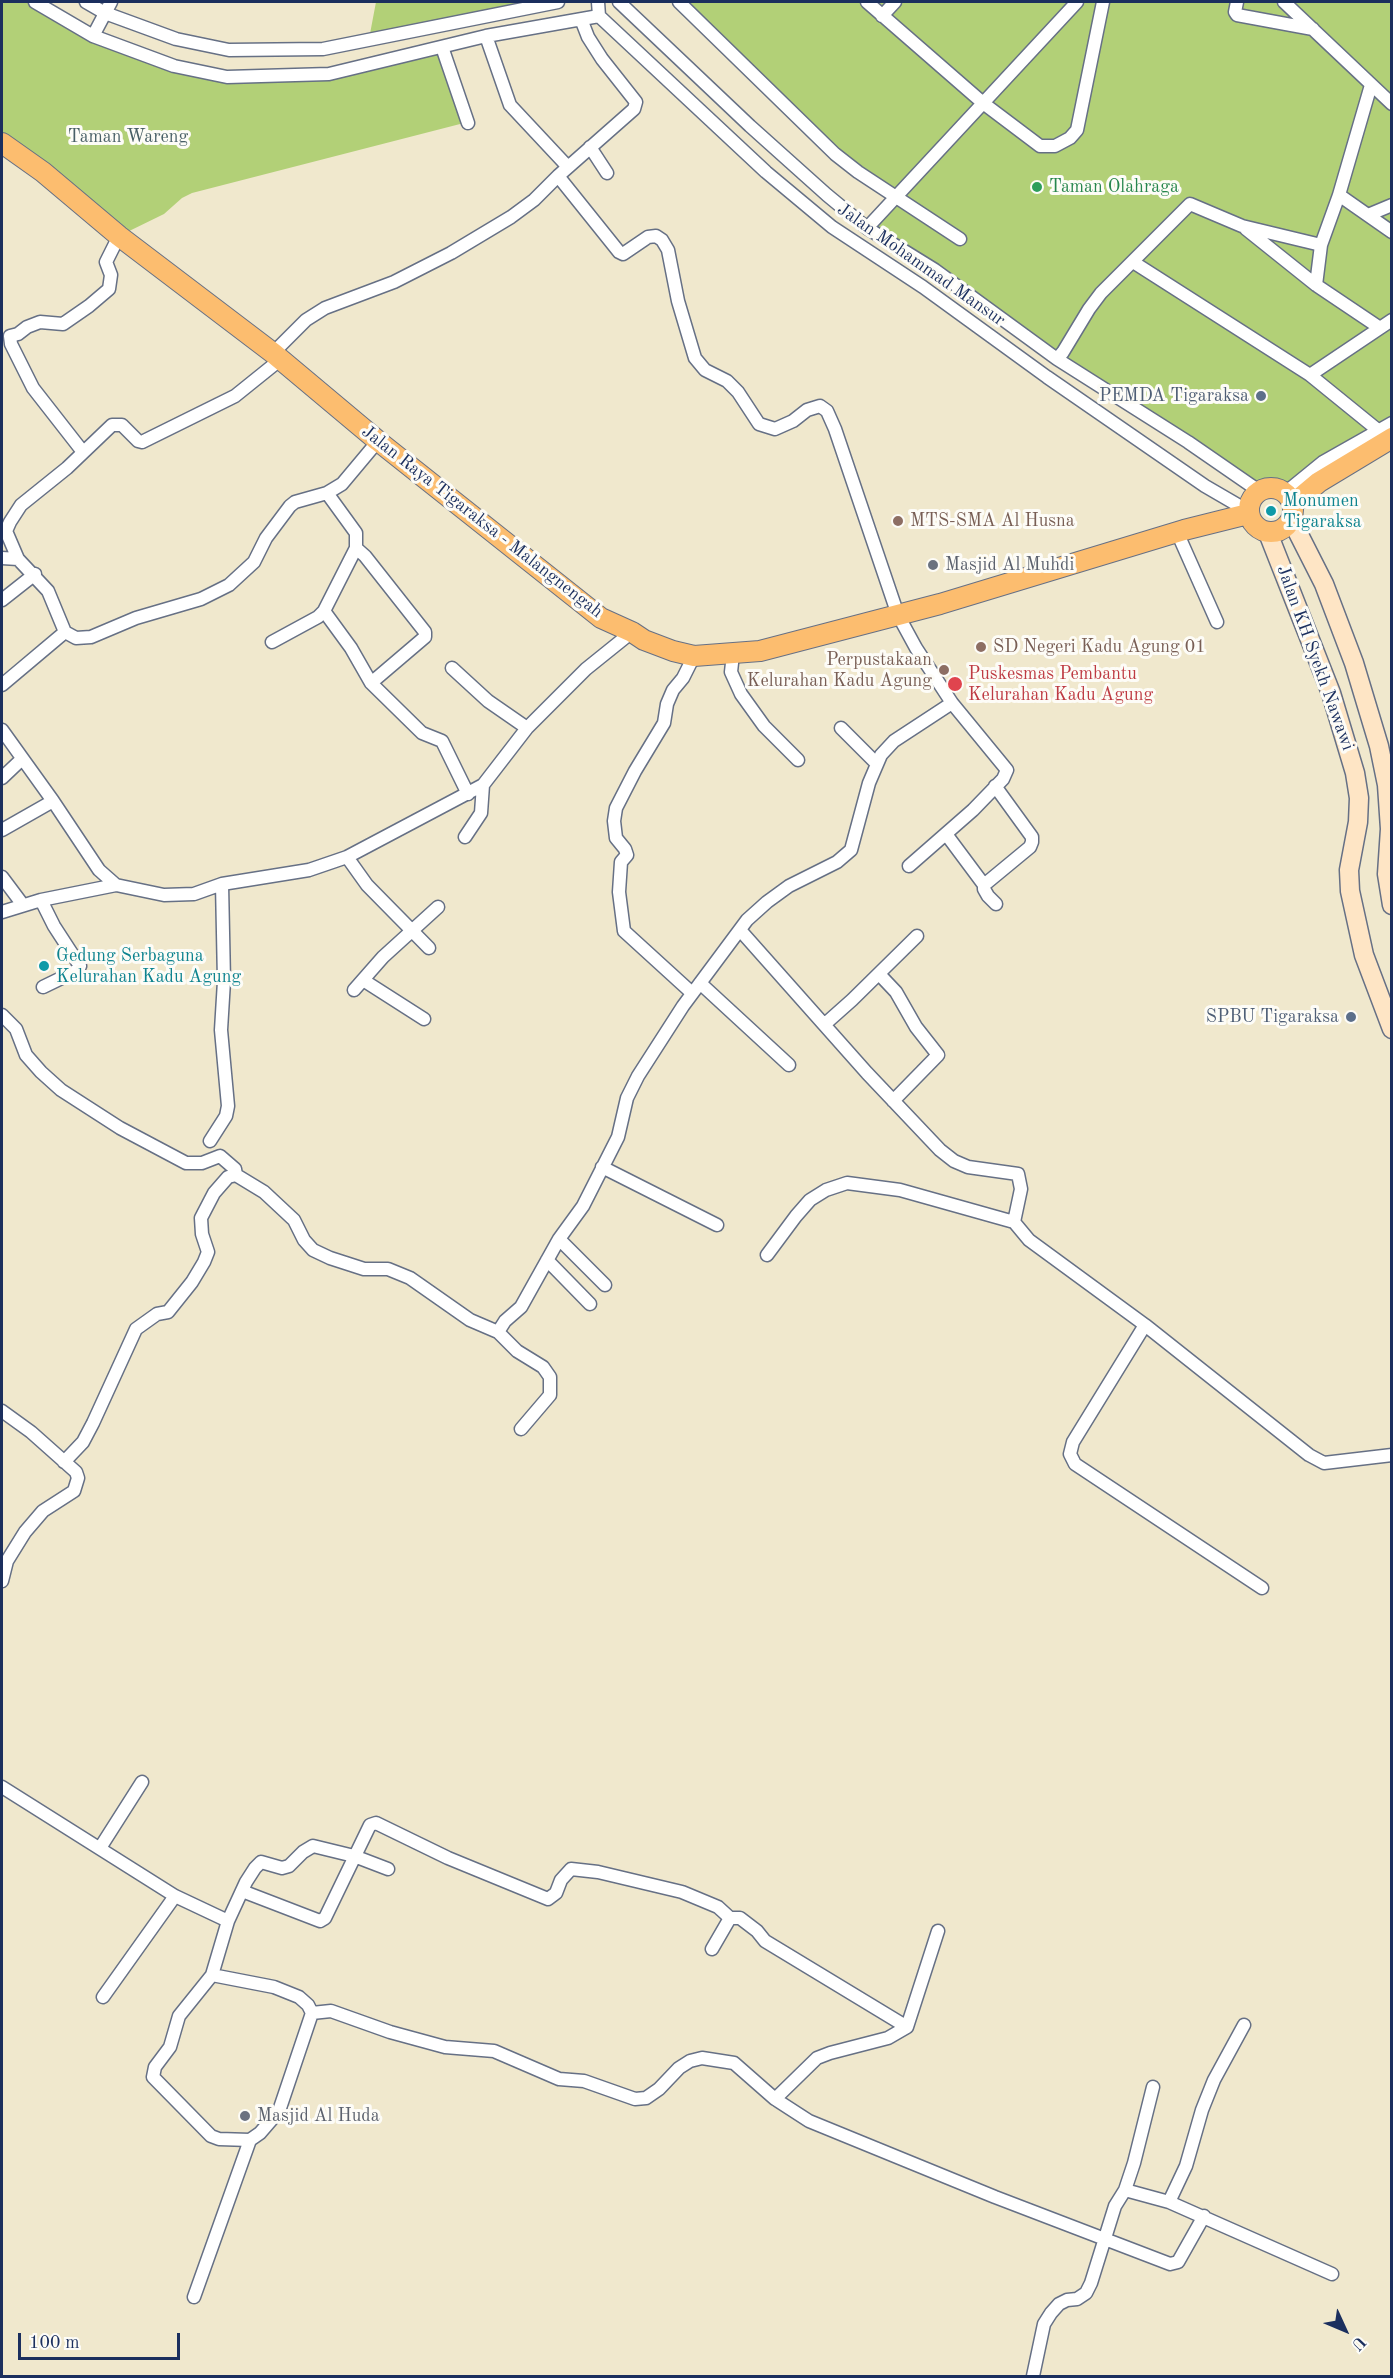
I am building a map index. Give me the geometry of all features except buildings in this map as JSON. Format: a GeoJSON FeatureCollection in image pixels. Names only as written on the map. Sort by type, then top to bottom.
{"type":"FeatureCollection","features":[{"type":"Feature","properties":{"kind":"main road","name":"Jalan Raya Tigaraksa - Malangnengah"},"geometry":{"type":"LineString","coordinates":[[2,143],[43,172],[119,236],[277,356],[378,441],[601,618],[644,640],[673,651],[694,656],[733,654],[770,648],[940,604],[1177,532],[1248,513]]}},
{"type":"Feature","properties":{"kind":"main road"},"geometry":{"type":"LineString","coordinates":[[1290,506],[1277,489],[1268,488],[1259,491],[1251,499],[1248,513],[1252,523],[1259,530],[1268,533],[1283,529],[1290,506],[1385,434]]}},
{"type":"Feature","properties":{"kind":"main road","name":"Jalan KH Syekh Nawawi"},"geometry":{"type":"LineString","coordinates":[[1290,506],[1324,584],[1354,663],[1379,746],[1387,785],[1390,829],[1387,874],[1392,905]]}},
{"type":"Feature","properties":{"kind":"main road","name":"Jalan KH Syekh Nawawi"},"geometry":{"type":"LineString","coordinates":[[1268,533],[1331,693],[1355,773],[1359,798],[1358,822],[1349,870],[1350,891],[1364,955],[1392,1029]]}},
{"type":"Feature","properties":{"kind":"street"},"geometry":{"type":"LineString","coordinates":[[35,2],[93,36],[174,66],[227,77],[329,74],[486,36],[599,16],[598,2]]}},
{"type":"Feature","properties":{"kind":"street"},"geometry":{"type":"LineString","coordinates":[[86,2],[108,7],[177,39],[229,50],[323,50],[558,2]]}},
{"type":"Feature","properties":{"kind":"street","name":"Jalan Mohammad Mansur"},"geometry":{"type":"LineString","coordinates":[[619,2],[750,126],[867,228],[935,270],[1057,359],[1188,442],[1259,491]]}},
{"type":"Feature","properties":{"kind":"street"},"geometry":{"type":"LineString","coordinates":[[679,2],[832,151],[896,198],[960,240]]}},
{"type":"Feature","properties":{"kind":"street"},"geometry":{"type":"LineString","coordinates":[[867,2],[982,103],[1040,146],[1055,146],[1070,138],[1077,130],[1103,2]]}},
{"type":"Feature","properties":{"kind":"street"},"geometry":{"type":"LineString","coordinates":[[882,16],[895,2]]}},
{"type":"Feature","properties":{"kind":"street"},"geometry":{"type":"LineString","coordinates":[[867,228],[1077,2]]}},
{"type":"Feature","properties":{"kind":"street"},"geometry":{"type":"LineString","coordinates":[[1238,2],[1234,12],[1237,15],[1314,29]]}},
{"type":"Feature","properties":{"kind":"street"},"geometry":{"type":"LineString","coordinates":[[1284,2],[1392,104]]}},
{"type":"Feature","properties":{"kind":"street"},"geometry":{"type":"LineString","coordinates":[[93,36],[108,7]]}},
{"type":"Feature","properties":{"kind":"street","name":"Jalan Mohammad Mansur"},"geometry":{"type":"LineString","coordinates":[[599,16],[766,172],[832,227],[923,287],[1047,377],[1248,513]]}},
{"type":"Feature","properties":{"kind":"street"},"geometry":{"type":"LineString","coordinates":[[378,441],[342,484],[327,493],[295,502],[290,506],[266,538],[254,562],[229,585],[201,599],[136,618],[91,637],[76,638],[65,632],[48,591],[35,574],[18,559],[6,531],[21,505],[116,424],[122,425],[138,441],[142,442],[241,392],[277,356],[306,320],[325,308],[394,282],[452,254],[527,206],[636,105],[602,59],[588,37],[581,19]]}},
{"type":"Feature","properties":{"kind":"street"},"geometry":{"type":"LineString","coordinates":[[486,36],[510,105],[568,167]]}},
{"type":"Feature","properties":{"kind":"street"},"geometry":{"type":"LineString","coordinates":[[442,47],[468,123]]}},
{"type":"Feature","properties":{"kind":"street"},"geometry":{"type":"LineString","coordinates":[[1316,285],[1321,245],[1339,195],[1371,85]]}},
{"type":"Feature","properties":{"kind":"street"},"geometry":{"type":"LineString","coordinates":[[590,147],[607,172]]}},
{"type":"Feature","properties":{"kind":"street"},"geometry":{"type":"LineString","coordinates":[[558,176],[623,254],[648,237],[656,236],[662,240],[668,250],[678,301],[695,358],[705,370],[727,381],[738,392],[759,424],[776,429],[793,421],[807,410],[820,406],[827,411],[898,615],[916,648],[952,703],[1007,770],[1003,779],[909,866]]}},
{"type":"Feature","properties":{"kind":"street"},"geometry":{"type":"LineString","coordinates":[[1339,195],[1392,232]]}},
{"type":"Feature","properties":{"kind":"street"},"geometry":{"type":"LineString","coordinates":[[1057,359],[1089,309],[1190,204],[1242,226],[1321,245]]}},
{"type":"Feature","properties":{"kind":"street"},"geometry":{"type":"LineString","coordinates":[[1368,214],[1392,205]]}},
{"type":"Feature","properties":{"kind":"street"},"geometry":{"type":"LineString","coordinates":[[1242,226],[1316,285],[1380,328]]}},
{"type":"Feature","properties":{"kind":"street"},"geometry":{"type":"LineString","coordinates":[[83,452],[33,388],[6,333],[18,334],[27,327],[40,322],[63,324],[109,289],[111,275],[106,262],[119,236]]}},
{"type":"Feature","properties":{"kind":"street"},"geometry":{"type":"LineString","coordinates":[[1133,262],[1310,375],[1385,434],[1392,423]]}},
{"type":"Feature","properties":{"kind":"street"},"geometry":{"type":"LineString","coordinates":[[1310,375],[1392,321]]}},
{"type":"Feature","properties":{"kind":"street"},"geometry":{"type":"LineString","coordinates":[[272,642],[318,617],[324,611],[356,548],[356,533],[327,493]]}},
{"type":"Feature","properties":{"kind":"street"},"geometry":{"type":"LineString","coordinates":[[1177,532],[1217,622]]}},
{"type":"Feature","properties":{"kind":"street"},"geometry":{"type":"LineString","coordinates":[[356,548],[379,572],[425,632],[425,637],[371,683]]}},
{"type":"Feature","properties":{"kind":"street"},"geometry":{"type":"LineString","coordinates":[[2,558],[18,559]]}},
{"type":"Feature","properties":{"kind":"street"},"geometry":{"type":"LineString","coordinates":[[2,600],[35,574]]}},
{"type":"Feature","properties":{"kind":"street"},"geometry":{"type":"LineString","coordinates":[[324,611],[351,648],[371,683],[422,734],[434,736],[442,741],[468,794]]}},
{"type":"Feature","properties":{"kind":"street"},"geometry":{"type":"LineString","coordinates":[[2,686],[65,632]]}},
{"type":"Feature","properties":{"kind":"street"},"geometry":{"type":"LineString","coordinates":[[2,912],[41,900],[116,885],[164,895],[194,894],[222,884],[309,870],[347,857],[483,785],[527,728],[586,669],[632,632]]}},
{"type":"Feature","properties":{"kind":"street"},"geometry":{"type":"LineString","coordinates":[[733,654],[731,672],[741,694],[764,726],[798,760]]}},
{"type":"Feature","properties":{"kind":"street"},"geometry":{"type":"LineString","coordinates":[[694,656],[683,678],[673,690],[667,704],[664,723],[616,808],[614,821],[616,838],[627,855],[621,862],[619,892],[624,931],[789,1065]]}},
{"type":"Feature","properties":{"kind":"street"},"geometry":{"type":"LineString","coordinates":[[452,668],[488,701],[527,728]]}},
{"type":"Feature","properties":{"kind":"street"},"geometry":{"type":"LineString","coordinates":[[498,1332],[521,1307],[559,1239],[583,1206],[618,1137],[627,1098],[638,1076],[696,988],[740,930],[767,902],[789,886],[837,862],[851,850],[876,763],[894,741],[952,703]]}},
{"type":"Feature","properties":{"kind":"street"},"geometry":{"type":"LineString","coordinates":[[841,728],[876,763]]}},
{"type":"Feature","properties":{"kind":"street"},"geometry":{"type":"LineString","coordinates":[[2,730],[99,870],[116,885]]}},
{"type":"Feature","properties":{"kind":"street"},"geometry":{"type":"LineString","coordinates":[[2,778],[22,759]]}},
{"type":"Feature","properties":{"kind":"street"},"geometry":{"type":"LineString","coordinates":[[465,837],[481,813],[483,785]]}},
{"type":"Feature","properties":{"kind":"street"},"geometry":{"type":"LineString","coordinates":[[984,885],[1030,847],[1032,842],[1032,837],[995,786]]}},
{"type":"Feature","properties":{"kind":"street"},"geometry":{"type":"LineString","coordinates":[[2,830],[53,801]]}},
{"type":"Feature","properties":{"kind":"street"},"geometry":{"type":"LineString","coordinates":[[946,834],[984,885],[988,896],[996,904]]}},
{"type":"Feature","properties":{"kind":"street"},"geometry":{"type":"LineString","coordinates":[[347,857],[367,885],[429,948]]}},
{"type":"Feature","properties":{"kind":"street"},"geometry":{"type":"LineString","coordinates":[[2,877],[23,905]]}},
{"type":"Feature","properties":{"kind":"street"},"geometry":{"type":"LineString","coordinates":[[210,1141],[226,1116],[228,1106],[221,1030],[224,981],[222,884]]}},
{"type":"Feature","properties":{"kind":"street"},"geometry":{"type":"LineString","coordinates":[[41,900],[54,926],[80,966],[78,970],[43,987]]}},
{"type":"Feature","properties":{"kind":"street"},"geometry":{"type":"LineString","coordinates":[[354,990],[383,957],[438,907]]}},
{"type":"Feature","properties":{"kind":"street"},"geometry":{"type":"LineString","coordinates":[[740,930],[893,1101],[954,1161],[968,1167],[1018,1174],[1022,1189],[1014,1222]]}},
{"type":"Feature","properties":{"kind":"street"},"geometry":{"type":"LineString","coordinates":[[825,1024],[917,936]]}},
{"type":"Feature","properties":{"kind":"street"},"geometry":{"type":"LineString","coordinates":[[879,974],[896,992],[916,1027],[938,1055],[893,1101]]}},
{"type":"Feature","properties":{"kind":"street"},"geometry":{"type":"LineString","coordinates":[[363,980],[424,1019]]}},
{"type":"Feature","properties":{"kind":"street"},"geometry":{"type":"LineString","coordinates":[[2,1015],[15,1029],[26,1055],[61,1090],[120,1128],[186,1163],[202,1163],[220,1156],[235,1169],[236,1175]]}},
{"type":"Feature","properties":{"kind":"street"},"geometry":{"type":"LineString","coordinates":[[602,1167],[717,1225]]}},
{"type":"Feature","properties":{"kind":"street"},"geometry":{"type":"LineString","coordinates":[[64,1462],[83,1442],[136,1329],[157,1314],[168,1312],[192,1282],[208,1252],[202,1234],[201,1218],[214,1193],[228,1177],[236,1175],[264,1192],[294,1220],[304,1240],[313,1250],[364,1269],[388,1269],[410,1278],[470,1320],[498,1332],[517,1351],[543,1367],[550,1377],[550,1395],[521,1429]]}},
{"type":"Feature","properties":{"kind":"street"},"geometry":{"type":"LineString","coordinates":[[767,1255],[810,1200],[826,1190],[847,1183],[900,1190],[1014,1222],[1029,1240],[1145,1326],[1285,1437],[1324,1463],[1392,1455]]}},
{"type":"Feature","properties":{"kind":"street"},"geometry":{"type":"LineString","coordinates":[[559,1239],[605,1286]]}},
{"type":"Feature","properties":{"kind":"street"},"geometry":{"type":"LineString","coordinates":[[547,1260],[590,1304]]}},
{"type":"Feature","properties":{"kind":"street"},"geometry":{"type":"LineString","coordinates":[[1145,1326],[1073,1442],[1070,1454],[1075,1464],[1262,1588]]}},
{"type":"Feature","properties":{"kind":"street"},"geometry":{"type":"LineString","coordinates":[[2,1411],[31,1432],[76,1472],[77,1484],[66,1497],[43,1511],[25,1532],[8,1561],[2,1581]]}},
{"type":"Feature","properties":{"kind":"street"},"geometry":{"type":"LineString","coordinates":[[100,1848],[142,1782]]}},
{"type":"Feature","properties":{"kind":"street"},"geometry":{"type":"LineString","coordinates":[[2,1787],[175,1896],[228,1921]]}},
{"type":"Feature","properties":{"kind":"street"},"geometry":{"type":"LineString","coordinates":[[242,1891],[320,1921],[325,1918],[370,1825],[376,1823],[448,1858],[548,1899],[556,1893],[561,1880],[571,1869],[598,1872],[682,1892],[718,1907],[730,1918],[740,1918],[757,1930],[765,1941],[907,2027]]}},
{"type":"Feature","properties":{"kind":"street"},"geometry":{"type":"LineString","coordinates":[[250,2140],[219,2139],[211,2136],[153,2077],[155,2067],[170,2047],[179,2016],[212,1975],[228,1921],[242,1891],[261,1862],[282,1868],[289,1866],[313,1846],[354,1856],[388,1869]]}},
{"type":"Feature","properties":{"kind":"street"},"geometry":{"type":"LineString","coordinates":[[104,1997],[175,1896]]}},
{"type":"Feature","properties":{"kind":"street"},"geometry":{"type":"LineString","coordinates":[[712,1949],[730,1918]]}},
{"type":"Feature","properties":{"kind":"street"},"geometry":{"type":"LineString","coordinates":[[775,2099],[818,2058],[888,2038],[907,2027],[938,1931]]}},
{"type":"Feature","properties":{"kind":"street"},"geometry":{"type":"LineString","coordinates":[[194,2297],[250,2140],[260,2133],[279,2111],[312,2013],[308,2005],[299,1997],[274,1987],[212,1975]]}},
{"type":"Feature","properties":{"kind":"street"},"geometry":{"type":"LineString","coordinates":[[312,2013],[331,2011],[390,2032],[446,2047],[494,2051],[559,2079],[584,2081],[634,2099],[646,2098],[690,2061],[702,2058],[734,2063],[775,2099],[796,2115],[809,2121],[995,2197],[1170,2264],[1178,2262],[1204,2216]]}},
{"type":"Feature","properties":{"kind":"street"},"geometry":{"type":"LineString","coordinates":[[1169,2202],[1186,2166],[1202,2110],[1214,2080],[1244,2025]]}},
{"type":"Feature","properties":{"kind":"street"},"geometry":{"type":"LineString","coordinates":[[1033,2376],[1044,2324],[1059,2304],[1077,2299],[1086,2293],[1091,2283],[1103,2239],[1115,2206],[1125,2190],[1134,2163],[1153,2087]]}},
{"type":"Feature","properties":{"kind":"street"},"geometry":{"type":"LineString","coordinates":[[1125,2190],[1169,2202],[1204,2216],[1332,2274]]}},
{"type":"Feature","properties":{"kind":"green space","name":"Taman Wareng"},"geometry":{"type":"Polygon","coordinates":[[[2,2],[35,2],[93,36],[227,77],[329,74],[439,48],[464,123],[192,193],[182,198],[164,214],[119,236],[2,143],[2,2]]]}},
{"type":"Feature","properties":{"kind":"green space"},"geometry":{"type":"Polygon","coordinates":[[[376,2],[558,2],[369,39],[376,2]]]}},
{"type":"Feature","properties":{"kind":"green space"},"geometry":{"type":"Polygon","coordinates":[[[678,2],[1391,2],[1391,423],[1285,493],[1268,488],[1259,491],[867,228],[895,198],[863,175],[678,2]]]}},
{"type":"Feature","properties":{"kind":"place","name":"Taman Olahraga"},"geometry":{"type":"Point","coordinates":[1037,187]}},
{"type":"Feature","properties":{"kind":"place","name":"PEMDA Tigaraksa"},"geometry":{"type":"Point","coordinates":[1261,396]}},
{"type":"Feature","properties":{"kind":"place","name":"Monumen Tigaraksa"},"geometry":{"type":"Point","coordinates":[1271,511]}},
{"type":"Feature","properties":{"kind":"place","name":"MTS-SMA Al Husna"},"geometry":{"type":"Point","coordinates":[898,521]}},
{"type":"Feature","properties":{"kind":"place","name":"Masjid Al Muhdi"},"geometry":{"type":"Point","coordinates":[933,565]}},
{"type":"Feature","properties":{"kind":"place","name":"SD Negeri Kadu Agung 01"},"geometry":{"type":"Point","coordinates":[981,647]}},
{"type":"Feature","properties":{"kind":"place","name":"Perpustakaan Kelurahan Kadu Agung"},"geometry":{"type":"Point","coordinates":[944,670]}},
{"type":"Feature","properties":{"kind":"place","name":"Puskesmas Pembantu Kelurahan Kadu Agung"},"geometry":{"type":"Point","coordinates":[955,684]}},
{"type":"Feature","properties":{"kind":"place","name":"Gedung Serbaguna Kelurahan Kadu Agung"},"geometry":{"type":"Point","coordinates":[44,966]}},
{"type":"Feature","properties":{"kind":"place","name":"SPBU Tigaraksa"},"geometry":{"type":"Point","coordinates":[1351,1017]}},
{"type":"Feature","properties":{"kind":"place","name":"Masjid Al Huda"},"geometry":{"type":"Point","coordinates":[245,2116]}}]}
